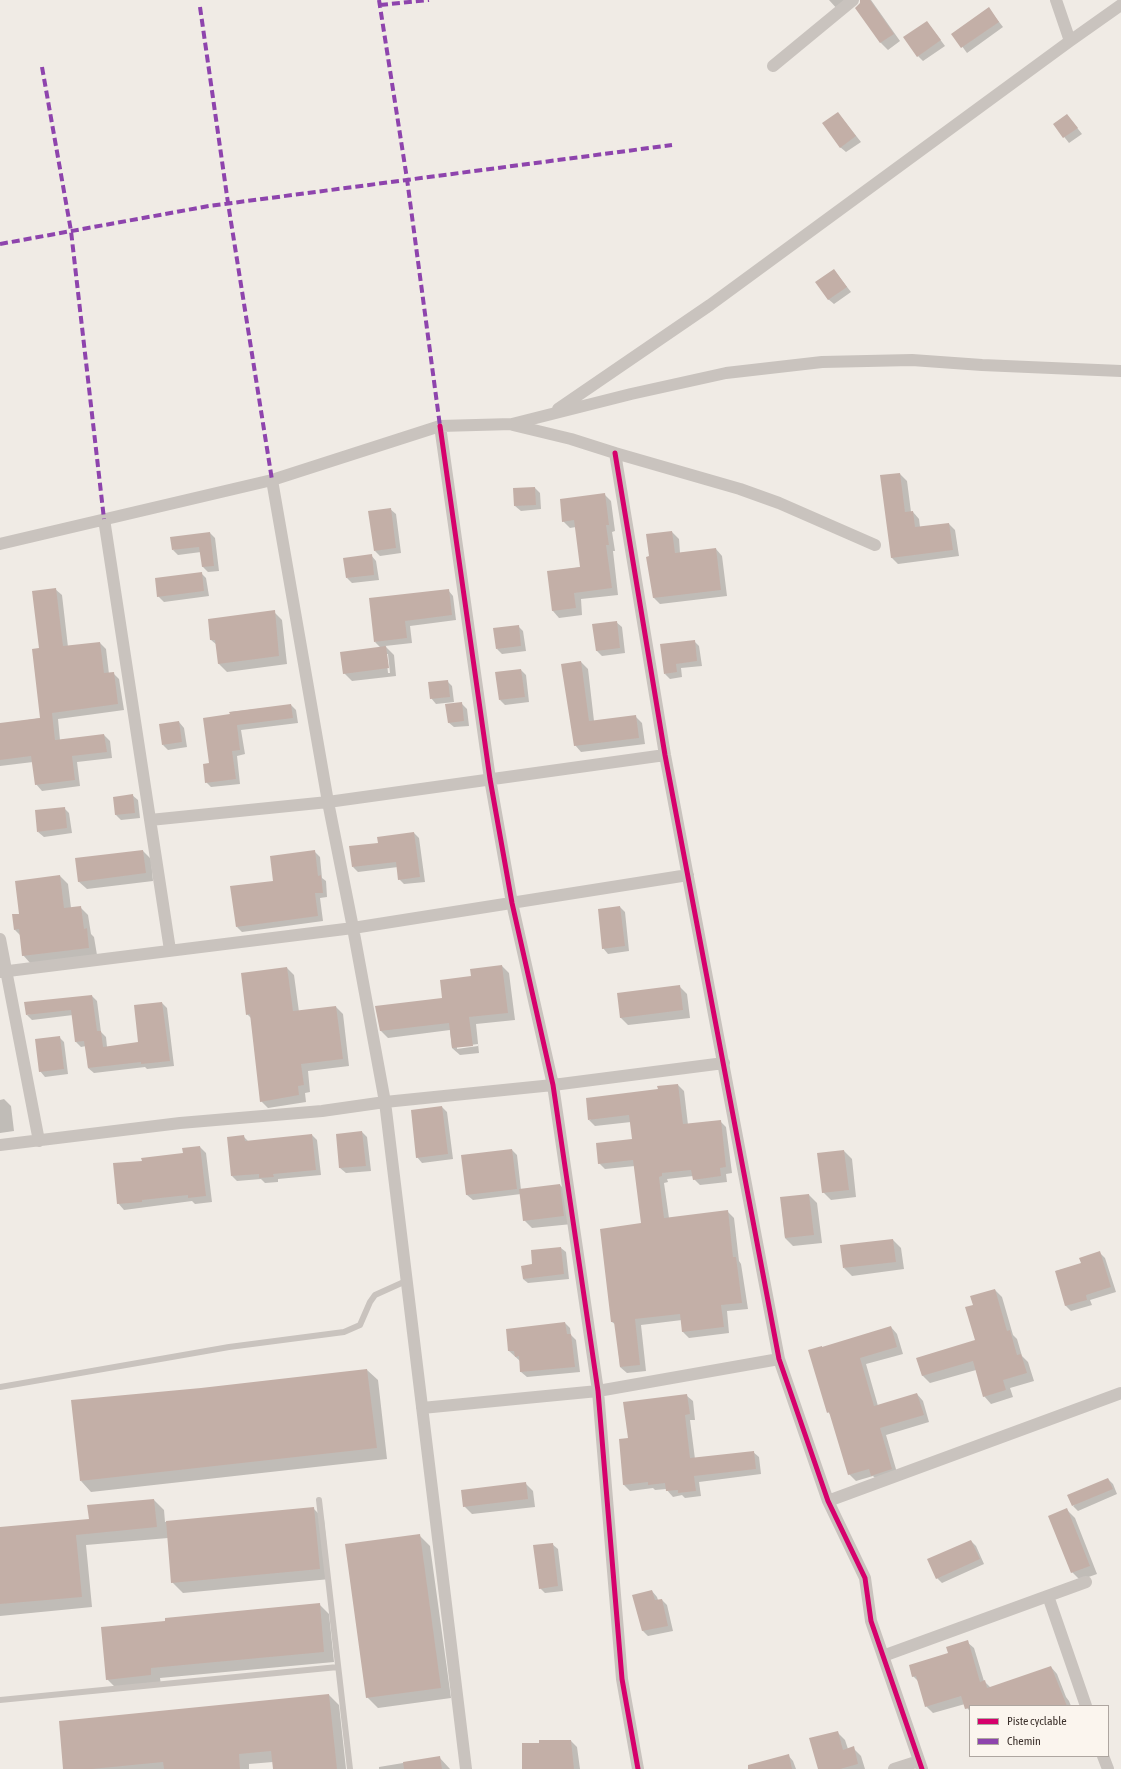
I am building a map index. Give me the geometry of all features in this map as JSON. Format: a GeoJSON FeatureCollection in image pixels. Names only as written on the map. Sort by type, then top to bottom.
{"type":"FeatureCollection","features":[{"type":"Feature","properties":{"kind":"street"},"geometry":{"type":"LineString","coordinates":[[773,66],[853,0]]}},
{"type":"Feature","properties":{"kind":"street"},"geometry":{"type":"LineString","coordinates":[[1056,0],[1070,41]]}},
{"type":"Feature","properties":{"kind":"street"},"geometry":{"type":"LineString","coordinates":[[550,415],[710,306],[1121,5]]}},
{"type":"Feature","properties":{"kind":"street"},"geometry":{"type":"LineString","coordinates":[[0,544],[272,480],[440,426],[512,424],[726,373],[822,362],[912,360],[982,365],[1121,371]]}},
{"type":"Feature","properties":{"kind":"street"},"geometry":{"type":"LineString","coordinates":[[512,424],[571,439],[740,489],[779,503],[875,545]]}},
{"type":"Feature","properties":{"kind":"street"},"geometry":{"type":"LineString","coordinates":[[440,426],[490,779],[512,903],[553,1085],[598,1391],[622,1679],[638,1769]]}},
{"type":"Feature","properties":{"kind":"street"},"geometry":{"type":"LineString","coordinates":[[615,453],[665,755],[779,1359],[828,1501],[865,1578],[871,1620],[920,1765],[894,1769]]}},
{"type":"Feature","properties":{"kind":"street"},"geometry":{"type":"LineString","coordinates":[[272,480],[328,802],[385,1102],[466,1769]]}},
{"type":"Feature","properties":{"kind":"street"},"geometry":{"type":"LineString","coordinates":[[104,519],[170,950]]}},
{"type":"Feature","properties":{"kind":"street"},"geometry":{"type":"LineString","coordinates":[[150,820],[328,802],[665,755]]}},
{"type":"Feature","properties":{"kind":"street"},"geometry":{"type":"LineString","coordinates":[[3,971],[353,928],[688,876]]}},
{"type":"Feature","properties":{"kind":"street"},"geometry":{"type":"LineString","coordinates":[[0,939],[3,971],[39,1141]]}},
{"type":"Feature","properties":{"kind":"street"},"geometry":{"type":"LineString","coordinates":[[0,1145],[180,1123],[322,1111],[385,1102],[553,1085],[724,1063]]}},
{"type":"Feature","properties":{"kind":"street"},"geometry":{"type":"LineString","coordinates":[[422,1408],[598,1391],[779,1359]]}},
{"type":"Feature","properties":{"kind":"street"},"geometry":{"type":"LineString","coordinates":[[828,1501],[1121,1393]]}},
{"type":"Feature","properties":{"kind":"street"},"geometry":{"type":"LineString","coordinates":[[883,1656],[1086,1582]]}},
{"type":"Feature","properties":{"kind":"street"},"geometry":{"type":"LineString","coordinates":[[1048,1596],[1086,1705]]}},
{"type":"Feature","properties":{"kind":"street"},"geometry":{"type":"LineString","coordinates":[[1103,1757],[1108,1769]]}},
{"type":"Feature","properties":{"kind":"lane"},"geometry":{"type":"LineString","coordinates":[[0,1386],[229,1347],[344,1332],[360,1325],[370,1302],[375,1295],[406,1281]]}},
{"type":"Feature","properties":{"kind":"lane"},"geometry":{"type":"LineString","coordinates":[[319,1500],[350,1769]]}},
{"type":"Feature","properties":{"kind":"lane"},"geometry":{"type":"LineString","coordinates":[[0,1700],[338,1667]]}},
{"type":"Feature","properties":{"kind":"building"},"geometry":{"type":"Polygon","coordinates":[[[860,0],[870,0],[894,34],[880,43],[855,8],[860,3],[860,0]]]}},
{"type":"Feature","properties":{"kind":"building"},"geometry":{"type":"Polygon","coordinates":[[[989,7],[999,22],[961,48],[951,34],[989,7]]]}},
{"type":"Feature","properties":{"kind":"building"},"geometry":{"type":"Polygon","coordinates":[[[927,21],[941,40],[917,57],[903,37],[927,21]]]}},
{"type":"Feature","properties":{"kind":"building"},"geometry":{"type":"Polygon","coordinates":[[[838,112],[856,136],[840,148],[822,123],[838,112]]]}},
{"type":"Feature","properties":{"kind":"building"},"geometry":{"type":"Polygon","coordinates":[[[1067,114],[1078,128],[1063,138],[1053,124],[1067,114]]]}},
{"type":"Feature","properties":{"kind":"building"},"geometry":{"type":"Polygon","coordinates":[[[834,269],[847,287],[828,300],[815,282],[834,269]]]}},
{"type":"Feature","properties":{"kind":"building"},"geometry":{"type":"Polygon","coordinates":[[[900,473],[905,512],[913,511],[915,527],[949,523],[953,550],[891,558],[880,475],[900,473]]]}},
{"type":"Feature","properties":{"kind":"building"},"geometry":{"type":"Polygon","coordinates":[[[535,487],[536,505],[514,506],[513,488],[535,487]]]}},
{"type":"Feature","properties":{"kind":"building"},"geometry":{"type":"Polygon","coordinates":[[[605,493],[609,525],[606,525],[609,545],[606,545],[612,588],[574,593],[576,608],[552,611],[547,571],[580,567],[574,520],[562,522],[560,499],[605,493]]]}},
{"type":"Feature","properties":{"kind":"building"},"geometry":{"type":"Polygon","coordinates":[[[391,508],[396,548],[374,551],[368,511],[391,508]]]}},
{"type":"Feature","properties":{"kind":"building"},"geometry":{"type":"Polygon","coordinates":[[[672,531],[675,553],[716,548],[721,590],[653,598],[646,557],[649,556],[646,534],[672,531]]]}},
{"type":"Feature","properties":{"kind":"building"},"geometry":{"type":"Polygon","coordinates":[[[210,532],[214,566],[202,567],[199,547],[172,550],[170,537],[210,532]]]}},
{"type":"Feature","properties":{"kind":"building"},"geometry":{"type":"Polygon","coordinates":[[[372,554],[374,575],[346,578],[343,558],[372,554]]]}},
{"type":"Feature","properties":{"kind":"building"},"geometry":{"type":"Polygon","coordinates":[[[202,572],[204,591],[157,597],[155,578],[202,572]]]}},
{"type":"Feature","properties":{"kind":"building"},"geometry":{"type":"Polygon","coordinates":[[[56,588],[63,646],[100,642],[104,673],[114,672],[118,704],[52,713],[55,740],[104,734],[107,752],[72,756],[75,780],[35,785],[31,756],[0,760],[0,723],[40,718],[32,649],[39,648],[32,591],[56,588]]]}},
{"type":"Feature","properties":{"kind":"building"},"geometry":{"type":"Polygon","coordinates":[[[449,589],[452,615],[405,621],[407,638],[374,642],[369,598],[449,589]]]}},
{"type":"Feature","properties":{"kind":"building"},"geometry":{"type":"Polygon","coordinates":[[[275,610],[279,656],[218,664],[215,640],[210,640],[208,619],[275,610]]]}},
{"type":"Feature","properties":{"kind":"building"},"geometry":{"type":"Polygon","coordinates":[[[617,621],[620,648],[596,651],[592,624],[617,621]]]}},
{"type":"Feature","properties":{"kind":"building"},"geometry":{"type":"Polygon","coordinates":[[[519,625],[521,646],[496,649],[493,628],[519,625]]]}},
{"type":"Feature","properties":{"kind":"building"},"geometry":{"type":"Polygon","coordinates":[[[695,640],[697,661],[676,664],[677,672],[664,674],[660,644],[695,640]]]}},
{"type":"Feature","properties":{"kind":"building"},"geometry":{"type":"Polygon","coordinates":[[[386,646],[389,668],[343,674],[340,652],[386,646]]]}},
{"type":"Feature","properties":{"kind":"building"},"geometry":{"type":"Polygon","coordinates":[[[581,661],[589,721],[636,715],[639,738],[574,746],[561,664],[581,661]]]}},
{"type":"Feature","properties":{"kind":"building"},"geometry":{"type":"Polygon","coordinates":[[[521,669],[525,697],[499,700],[495,672],[521,669]]]}},
{"type":"Feature","properties":{"kind":"building"},"geometry":{"type":"Polygon","coordinates":[[[448,680],[450,697],[430,699],[428,682],[448,680]]]}},
{"type":"Feature","properties":{"kind":"building"},"geometry":{"type":"Polygon","coordinates":[[[462,702],[464,721],[448,723],[445,704],[462,702]]]}},
{"type":"Feature","properties":{"kind":"building"},"geometry":{"type":"Polygon","coordinates":[[[291,704],[293,718],[237,725],[240,750],[232,751],[236,779],[205,783],[203,764],[209,763],[203,718],[230,714],[229,712],[291,704]]]}},
{"type":"Feature","properties":{"kind":"building"},"geometry":{"type":"Polygon","coordinates":[[[179,721],[182,742],[162,745],[159,724],[179,721]]]}},
{"type":"Feature","properties":{"kind":"building"},"geometry":{"type":"Polygon","coordinates":[[[133,794],[135,813],[115,815],[113,797],[133,794]]]}},
{"type":"Feature","properties":{"kind":"building"},"geometry":{"type":"Polygon","coordinates":[[[65,807],[67,828],[37,832],[35,810],[65,807]]]}},
{"type":"Feature","properties":{"kind":"building"},"geometry":{"type":"Polygon","coordinates":[[[414,832],[420,877],[398,880],[396,862],[352,867],[349,846],[378,843],[377,837],[414,832]]]}},
{"type":"Feature","properties":{"kind":"building"},"geometry":{"type":"Polygon","coordinates":[[[143,850],[146,873],[78,882],[75,858],[143,850]]]}},
{"type":"Feature","properties":{"kind":"building"},"geometry":{"type":"Polygon","coordinates":[[[315,850],[318,876],[321,875],[323,893],[315,893],[318,916],[236,927],[230,886],[273,881],[270,856],[315,850]]]}},
{"type":"Feature","properties":{"kind":"building"},"geometry":{"type":"Polygon","coordinates":[[[60,875],[64,908],[81,906],[84,929],[87,928],[89,948],[22,956],[19,929],[14,930],[12,914],[19,914],[15,881],[60,875]]]}},
{"type":"Feature","properties":{"kind":"building"},"geometry":{"type":"Polygon","coordinates":[[[620,906],[625,946],[602,949],[598,909],[620,906]]]}},
{"type":"Feature","properties":{"kind":"building"},"geometry":{"type":"Polygon","coordinates":[[[502,965],[508,1013],[469,1017],[473,1046],[452,1048],[449,1023],[380,1031],[375,1006],[442,998],[440,980],[471,976],[470,969],[502,965]]]}},
{"type":"Feature","properties":{"kind":"building"},"geometry":{"type":"Polygon","coordinates":[[[287,967],[293,1011],[336,1006],[343,1059],[301,1064],[304,1085],[298,1086],[299,1095],[260,1102],[250,1014],[246,1015],[241,973],[287,967]]]}},
{"type":"Feature","properties":{"kind":"building"},"geometry":{"type":"Polygon","coordinates":[[[680,985],[683,1010],[620,1018],[617,993],[680,985]]]}},
{"type":"Feature","properties":{"kind":"building"},"geometry":{"type":"Polygon","coordinates":[[[92,995],[97,1031],[101,1031],[103,1047],[138,1042],[134,1005],[162,1002],[170,1061],[141,1064],[141,1062],[88,1068],[84,1041],[75,1042],[71,1010],[26,1015],[24,1002],[92,995]]]}},
{"type":"Feature","properties":{"kind":"building"},"geometry":{"type":"Polygon","coordinates":[[[60,1036],[64,1069],[39,1072],[35,1039],[60,1036]]]}},
{"type":"Feature","properties":{"kind":"building"},"geometry":{"type":"Polygon","coordinates":[[[678,1084],[683,1124],[721,1120],[726,1167],[720,1168],[721,1176],[693,1180],[691,1170],[662,1173],[662,1176],[659,1177],[664,1218],[728,1210],[733,1257],[736,1257],[742,1303],[721,1305],[724,1327],[682,1332],[680,1314],[635,1319],[640,1365],[620,1367],[614,1322],[611,1322],[600,1229],[641,1223],[633,1160],[598,1164],[596,1143],[632,1139],[629,1115],[588,1120],[586,1098],[658,1089],[657,1086],[678,1084]]]}},
{"type":"Feature","properties":{"kind":"building"},"geometry":{"type":"Polygon","coordinates":[[[442,1106],[448,1154],[416,1158],[411,1110],[442,1106]]]}},
{"type":"Feature","properties":{"kind":"building"},"geometry":{"type":"Polygon","coordinates":[[[362,1131],[366,1166],[339,1168],[336,1134],[362,1131]]]}},
{"type":"Feature","properties":{"kind":"building"},"geometry":{"type":"Polygon","coordinates":[[[312,1134],[316,1170],[273,1174],[274,1177],[259,1178],[259,1174],[231,1176],[227,1137],[244,1135],[245,1141],[312,1134]]]}},
{"type":"Feature","properties":{"kind":"building"},"geometry":{"type":"Polygon","coordinates":[[[200,1146],[206,1196],[188,1198],[188,1195],[117,1204],[113,1163],[142,1161],[141,1158],[183,1153],[182,1148],[200,1146]]]}},
{"type":"Feature","properties":{"kind":"building"},"geometry":{"type":"Polygon","coordinates":[[[512,1149],[517,1189],[466,1195],[461,1155],[512,1149]]]}},
{"type":"Feature","properties":{"kind":"building"},"geometry":{"type":"Polygon","coordinates":[[[844,1150],[849,1190],[822,1193],[817,1153],[844,1150]]]}},
{"type":"Feature","properties":{"kind":"building"},"geometry":{"type":"Polygon","coordinates":[[[560,1184],[564,1216],[523,1221],[519,1189],[560,1184]]]}},
{"type":"Feature","properties":{"kind":"building"},"geometry":{"type":"Polygon","coordinates":[[[809,1194],[814,1235],[785,1238],[780,1197],[809,1194]]]}},
{"type":"Feature","properties":{"kind":"building"},"geometry":{"type":"Polygon","coordinates":[[[893,1239],[896,1262],[843,1268],[840,1245],[893,1239]]]}},
{"type":"Feature","properties":{"kind":"building"},"geometry":{"type":"Polygon","coordinates":[[[561,1247],[564,1274],[523,1279],[521,1266],[532,1264],[531,1250],[561,1247]]]}},
{"type":"Feature","properties":{"kind":"building"},"geometry":{"type":"Polygon","coordinates":[[[1100,1251],[1111,1287],[1086,1295],[1087,1300],[1065,1306],[1055,1271],[1081,1263],[1079,1258],[1100,1251]]]}},
{"type":"Feature","properties":{"kind":"building"},"geometry":{"type":"Polygon","coordinates":[[[995,1289],[1007,1331],[1010,1330],[1017,1355],[1021,1354],[1027,1373],[1003,1380],[1006,1390],[983,1397],[973,1361],[922,1376],[916,1358],[975,1340],[965,1307],[973,1305],[970,1296],[995,1289]]]}},
{"type":"Feature","properties":{"kind":"building"},"geometry":{"type":"Polygon","coordinates":[[[565,1322],[567,1334],[571,1334],[575,1367],[520,1372],[519,1356],[515,1357],[514,1351],[508,1351],[506,1329],[565,1322]]]}},
{"type":"Feature","properties":{"kind":"building"},"geometry":{"type":"Polygon","coordinates":[[[891,1326],[897,1347],[860,1358],[874,1406],[917,1393],[924,1415],[880,1428],[892,1469],[871,1476],[869,1469],[848,1475],[808,1350],[891,1326]]]}},
{"type":"Feature","properties":{"kind":"building"},"geometry":{"type":"Polygon","coordinates":[[[367,1369],[377,1448],[80,1481],[71,1400],[201,1388],[367,1369]]]}},
{"type":"Feature","properties":{"kind":"building"},"geometry":{"type":"Polygon","coordinates":[[[687,1394],[690,1414],[685,1415],[690,1458],[754,1451],[756,1469],[694,1476],[696,1491],[678,1493],[678,1490],[666,1491],[665,1483],[648,1485],[648,1482],[623,1485],[619,1439],[628,1438],[623,1402],[687,1394]]]}},
{"type":"Feature","properties":{"kind":"building"},"geometry":{"type":"Polygon","coordinates":[[[1108,1478],[1113,1489],[1072,1506],[1067,1495],[1108,1478]]]}},
{"type":"Feature","properties":{"kind":"building"},"geometry":{"type":"Polygon","coordinates":[[[526,1482],[528,1499],[463,1507],[461,1490],[526,1482]]]}},
{"type":"Feature","properties":{"kind":"building"},"geometry":{"type":"Polygon","coordinates":[[[154,1499],[157,1527],[76,1535],[82,1597],[0,1604],[0,1527],[89,1519],[87,1505],[154,1499]]]}},
{"type":"Feature","properties":{"kind":"building"},"geometry":{"type":"Polygon","coordinates":[[[314,1507],[320,1569],[171,1583],[166,1521],[314,1507]]]}},
{"type":"Feature","properties":{"kind":"building"},"geometry":{"type":"Polygon","coordinates":[[[1067,1508],[1090,1566],[1071,1573],[1048,1516],[1067,1508]]]}},
{"type":"Feature","properties":{"kind":"building"},"geometry":{"type":"Polygon","coordinates":[[[420,1534],[441,1688],[366,1698],[345,1544],[420,1534]]]}},
{"type":"Feature","properties":{"kind":"building"},"geometry":{"type":"Polygon","coordinates":[[[971,1540],[980,1559],[936,1579],[927,1559],[971,1540]]]}},
{"type":"Feature","properties":{"kind":"building"},"geometry":{"type":"Polygon","coordinates":[[[553,1543],[558,1586],[539,1589],[533,1545],[553,1543]]]}},
{"type":"Feature","properties":{"kind":"building"},"geometry":{"type":"Polygon","coordinates":[[[652,1590],[655,1600],[662,1599],[668,1626],[642,1631],[632,1595],[652,1590]]]}},
{"type":"Feature","properties":{"kind":"building"},"geometry":{"type":"Polygon","coordinates":[[[320,1603],[324,1652],[151,1668],[151,1675],[106,1680],[101,1627],[165,1621],[165,1618],[320,1603]]]}},
{"type":"Feature","properties":{"kind":"building"},"geometry":{"type":"Polygon","coordinates":[[[968,1640],[980,1682],[985,1680],[987,1688],[1051,1666],[1067,1705],[969,1705],[969,1708],[965,1709],[961,1696],[925,1707],[916,1676],[912,1677],[909,1665],[948,1653],[946,1647],[968,1640]]]}},
{"type":"Feature","properties":{"kind":"building"},"geometry":{"type":"Polygon","coordinates":[[[329,1694],[337,1769],[273,1769],[271,1751],[239,1754],[240,1769],[164,1769],[163,1762],[92,1769],[63,1769],[59,1721],[329,1694]]]}},
{"type":"Feature","properties":{"kind":"building"},"geometry":{"type":"Polygon","coordinates":[[[838,1731],[843,1750],[854,1746],[858,1764],[840,1769],[818,1769],[809,1738],[838,1731]]]}},
{"type":"Feature","properties":{"kind":"building"},"geometry":{"type":"Polygon","coordinates":[[[539,1740],[571,1740],[574,1769],[522,1769],[522,1743],[539,1743],[539,1740]]]}},
{"type":"Feature","properties":{"kind":"building"},"geometry":{"type":"Polygon","coordinates":[[[789,1754],[792,1769],[748,1769],[748,1765],[789,1754]]]}},
{"type":"Feature","properties":{"kind":"building"},"geometry":{"type":"Polygon","coordinates":[[[440,1756],[442,1769],[404,1769],[403,1762],[440,1756]]]}},
{"type":"Feature","properties":{"kind":"marked path"},"geometry":{"type":"LineString","coordinates":[[379,0],[407,179],[440,426]]}},
{"type":"Feature","properties":{"kind":"marked path"},"geometry":{"type":"LineString","coordinates":[[380,5],[429,0]]}},
{"type":"Feature","properties":{"kind":"marked path"},"geometry":{"type":"LineString","coordinates":[[200,7],[228,203],[272,480]]}},
{"type":"Feature","properties":{"kind":"marked path"},"geometry":{"type":"LineString","coordinates":[[42,67],[71,231],[104,519]]}},
{"type":"Feature","properties":{"kind":"marked path"},"geometry":{"type":"LineString","coordinates":[[0,244],[209,206],[672,145]]}},
{"type":"Feature","properties":{"kind":"cycle path"},"geometry":{"type":"LineString","coordinates":[[440,426],[490,779],[512,903],[553,1085],[598,1391],[622,1679],[638,1769]]}},
{"type":"Feature","properties":{"kind":"cycle path"},"geometry":{"type":"LineString","coordinates":[[615,453],[665,755],[779,1359],[828,1501],[865,1578],[871,1621],[922,1769]]}}]}
